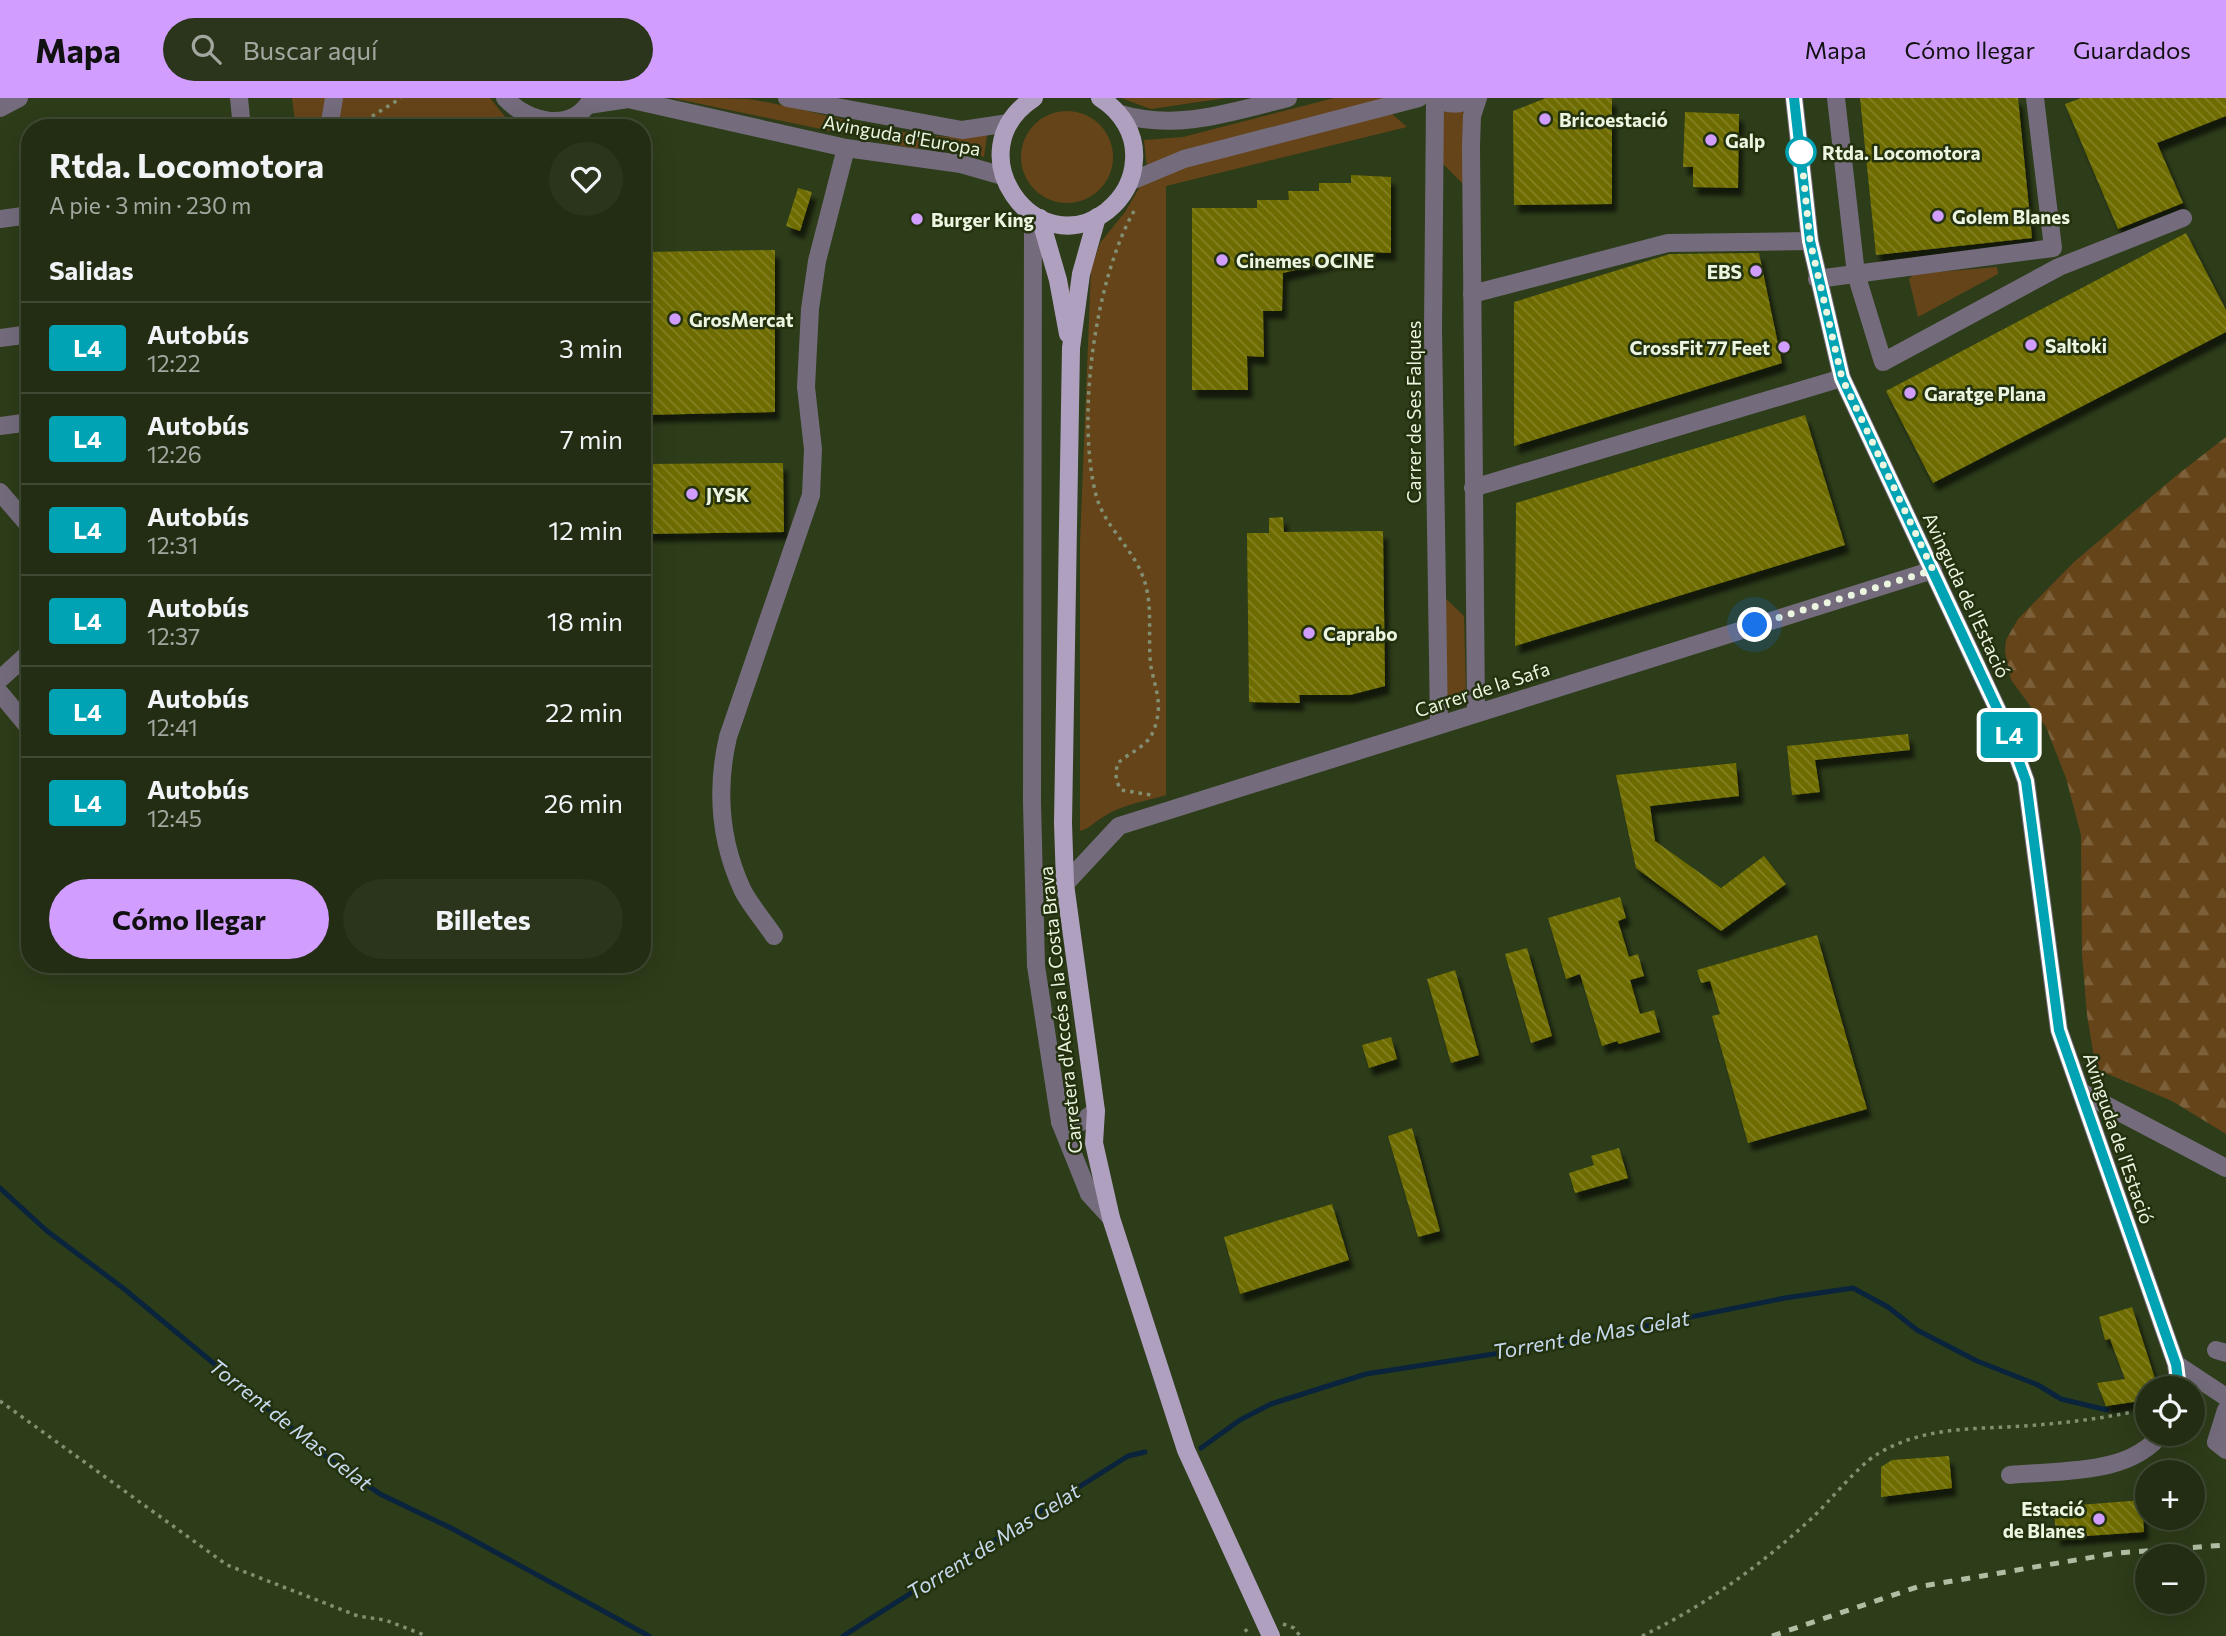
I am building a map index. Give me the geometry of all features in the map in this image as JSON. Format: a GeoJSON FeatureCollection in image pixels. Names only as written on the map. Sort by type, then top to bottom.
{"type":"FeatureCollection","features":[{"type":"Feature","properties":{"kind":"main road"},"geometry":{"type":"LineString","coordinates":[[1031,99],[1009,123],[1001,149],[1003,176],[1013,196],[1037,217],[1065,224],[1097,217],[1119,200],[1129,182],[1134,147],[1120,114],[1102,98]]}},
{"type":"Feature","properties":{"kind":"main road","name":"Carretera d'Accés a la Costa Brava"},"geometry":{"type":"LineString","coordinates":[[1037,217],[1058,281],[1071,348]]}},
{"type":"Feature","properties":{"kind":"main road","name":"Carretera d'Accés a la Costa Brava"},"geometry":{"type":"LineString","coordinates":[[1097,217],[1082,274],[1071,348],[1063,823],[1065,884],[1096,1111],[1094,1143],[1111,1218],[1186,1450],[1271,1636]]}},
{"type":"Feature","properties":{"kind":"street"},"geometry":{"type":"LineString","coordinates":[[0,108],[19,98]]}},
{"type":"Feature","properties":{"kind":"street"},"geometry":{"type":"LineString","coordinates":[[239,98],[241,119]]}},
{"type":"Feature","properties":{"kind":"street"},"geometry":{"type":"LineString","coordinates":[[330,119],[334,98]]}},
{"type":"Feature","properties":{"kind":"street"},"geometry":{"type":"LineString","coordinates":[[505,98],[524,115],[534,119]]}},
{"type":"Feature","properties":{"kind":"street","name":"Avinguda d'Europa"},"geometry":{"type":"LineString","coordinates":[[787,98],[962,130],[1009,123]]}},
{"type":"Feature","properties":{"kind":"street"},"geometry":{"type":"LineString","coordinates":[[1120,114],[1158,123],[1178,122],[1288,98]]}},
{"type":"Feature","properties":{"kind":"street"},"geometry":{"type":"LineString","coordinates":[[1129,182],[1184,159],[1387,106],[1429,99],[1450,105],[1476,98],[1472,116],[1476,712]]}},
{"type":"Feature","properties":{"kind":"street"},"geometry":{"type":"LineString","coordinates":[[1836,98],[1856,274],[1883,362],[2059,267],[2183,218]]}},
{"type":"Feature","properties":{"kind":"street"},"geometry":{"type":"LineString","coordinates":[[2035,98],[2053,248],[2059,267]]}},
{"type":"Feature","properties":{"kind":"street","name":"Avinguda d'Europa"},"geometry":{"type":"LineString","coordinates":[[566,119],[590,102],[628,99],[846,148],[961,164],[1003,176]]}},
{"type":"Feature","properties":{"kind":"street","name":"Carrer de Ses Falques"},"geometry":{"type":"LineString","coordinates":[[1429,99],[1434,128],[1433,358],[1438,725]]}},
{"type":"Feature","properties":{"kind":"street","name":"Avinguda de l'Estació"},"geometry":{"type":"LineString","coordinates":[[1796,100],[1810,241],[1842,378],[2009,734],[2026,781],[2059,1030],[2176,1364],[2178,1376]]}},
{"type":"Feature","properties":{"kind":"street"},"geometry":{"type":"LineString","coordinates":[[1387,106],[1418,112],[1434,128]]}},
{"type":"Feature","properties":{"kind":"street"},"geometry":{"type":"LineString","coordinates":[[774,936],[744,891],[722,827],[721,767],[727,737],[811,495],[813,449],[806,387],[810,309],[817,261],[846,148]]}},
{"type":"Feature","properties":{"kind":"street"},"geometry":{"type":"LineString","coordinates":[[0,219],[21,216]]}},
{"type":"Feature","properties":{"kind":"street"},"geometry":{"type":"LineString","coordinates":[[1037,217],[1032,802],[1036,965],[1060,1122],[1089,1195],[1111,1218]]}},
{"type":"Feature","properties":{"kind":"street"},"geometry":{"type":"LineString","coordinates":[[1472,293],[1668,243],[1810,241]]}},
{"type":"Feature","properties":{"kind":"street"},"geometry":{"type":"LineString","coordinates":[[1817,279],[2053,248]]}},
{"type":"Feature","properties":{"kind":"street"},"geometry":{"type":"LineString","coordinates":[[0,338],[21,335]]}},
{"type":"Feature","properties":{"kind":"street"},"geometry":{"type":"LineString","coordinates":[[1473,488],[1842,378]]}},
{"type":"Feature","properties":{"kind":"street"},"geometry":{"type":"LineString","coordinates":[[0,426],[21,423]]}},
{"type":"Feature","properties":{"kind":"street"},"geometry":{"type":"LineString","coordinates":[[0,492],[21,512]]}},
{"type":"Feature","properties":{"kind":"street","name":"Carrer de la Safa"},"geometry":{"type":"LineString","coordinates":[[1065,884],[1119,826],[1933,570]]}},
{"type":"Feature","properties":{"kind":"street"},"geometry":{"type":"LineString","coordinates":[[0,679],[21,660]]}},
{"type":"Feature","properties":{"kind":"street"},"geometry":{"type":"LineString","coordinates":[[0,693],[21,718]]}},
{"type":"Feature","properties":{"kind":"street"},"geometry":{"type":"LineString","coordinates":[[2081,1092],[2226,1168]]}},
{"type":"Feature","properties":{"kind":"street"},"geometry":{"type":"LineString","coordinates":[[1060,1122],[1075,1126],[1096,1111]]}},
{"type":"Feature","properties":{"kind":"street"},"geometry":{"type":"LineString","coordinates":[[2176,1364],[2226,1397]]}},
{"type":"Feature","properties":{"kind":"street"},"geometry":{"type":"LineString","coordinates":[[2226,1410],[2216,1442],[2226,1450]]}},
{"type":"Feature","properties":{"kind":"street"},"geometry":{"type":"LineString","coordinates":[[2010,1475],[2119,1462],[2140,1455],[2149,1446]]}},
{"type":"Feature","properties":{"kind":"path"},"geometry":{"type":"LineString","coordinates":[[368,119],[401,98]]}},
{"type":"Feature","properties":{"kind":"path"},"geometry":{"type":"LineString","coordinates":[[1138,204],[1111,264],[1100,304],[1090,428],[1091,470],[1096,497],[1107,520],[1143,577],[1149,603],[1151,667],[1158,696],[1158,715],[1152,734],[1143,746],[1128,753],[1116,764],[1116,780],[1121,790],[1151,795]]}},
{"type":"Feature","properties":{"kind":"path"},"geometry":{"type":"LineString","coordinates":[[0,1401],[227,1565],[358,1616],[385,1620],[427,1636]]}},
{"type":"Feature","properties":{"kind":"path"},"geometry":{"type":"LineString","coordinates":[[1642,1636],[1678,1619],[1739,1581],[1798,1531],[1875,1455],[1912,1438],[1969,1427],[2034,1425],[2135,1411]]}},
{"type":"Feature","properties":{"kind":"path"},"geometry":{"type":"LineString","coordinates":[[1245,1629],[1248,1636]]}},
{"type":"Feature","properties":{"kind":"green space"},"geometry":{"type":"Polygon","coordinates":[[[292,98],[490,98],[507,119],[295,119],[292,98]]]}},
{"type":"Feature","properties":{"kind":"green space"},"geometry":{"type":"Polygon","coordinates":[[[672,98],[748,99],[930,136],[987,135],[984,157],[966,150],[912,148],[672,98]]]}},
{"type":"Feature","properties":{"kind":"green space"},"geometry":{"type":"Polygon","coordinates":[[[1121,98],[1226,98],[1151,109],[1121,98]]]}},
{"type":"Feature","properties":{"kind":"green space"},"geometry":{"type":"Polygon","coordinates":[[[1334,98],[1387,98],[1147,169],[1144,140],[1183,137],[1334,98]]]}},
{"type":"Feature","properties":{"kind":"green space"},"geometry":{"type":"Polygon","coordinates":[[[1466,106],[1463,184],[1441,162],[1439,107],[1466,106]]]}},
{"type":"Feature","properties":{"kind":"green space"},"geometry":{"type":"Polygon","coordinates":[[[1067,111],[1085,114],[1100,124],[1110,139],[1113,157],[1110,175],[1100,190],[1085,200],[1067,203],[1049,200],[1034,190],[1024,175],[1021,157],[1024,139],[1034,124],[1049,114],[1067,111]]]}},
{"type":"Feature","properties":{"kind":"green space"},"geometry":{"type":"Polygon","coordinates":[[[1392,114],[1407,127],[1166,186],[1166,795],[1118,809],[1080,831],[1080,543],[1091,270],[1100,243],[1125,212],[1142,183],[1172,169],[1392,114]]]}},
{"type":"Feature","properties":{"kind":"green space"},"geometry":{"type":"Polygon","coordinates":[[[1997,267],[1998,274],[1918,317],[1909,279],[1914,274],[1997,267]]]}},
{"type":"Feature","properties":{"kind":"green space"},"geometry":{"type":"Polygon","coordinates":[[[2226,437],[2226,1134],[2172,1101],[2096,1069],[2087,1015],[2082,954],[2081,835],[2066,778],[2046,727],[2011,680],[2005,652],[2006,640],[2018,619],[2074,562],[2226,437]]]}},
{"type":"Feature","properties":{"kind":"green space"},"geometry":{"type":"Polygon","coordinates":[[[1443,596],[1464,616],[1466,696],[1454,705],[1447,702],[1443,596]]]}},
{"type":"Feature","properties":{"kind":"building"},"geometry":{"type":"Polygon","coordinates":[[[1546,98],[1612,98],[1612,204],[1514,205],[1513,111],[1546,98]]]}},
{"type":"Feature","properties":{"kind":"building"},"geometry":{"type":"Polygon","coordinates":[[[1860,98],[2018,98],[2032,238],[1876,255],[1860,98]]]}},
{"type":"Feature","properties":{"kind":"building"},"geometry":{"type":"Polygon","coordinates":[[[2081,98],[2226,98],[2226,116],[2157,143],[2183,203],[2118,229],[2065,104],[2081,98]]]}},
{"type":"Feature","properties":{"kind":"building","name":"Galp"},"geometry":{"type":"Polygon","coordinates":[[[1685,112],[1739,114],[1738,188],[1693,187],[1693,167],[1683,167],[1685,112]]]}},
{"type":"Feature","properties":{"kind":"building"},"geometry":{"type":"Polygon","coordinates":[[[1351,175],[1391,177],[1391,253],[1370,252],[1283,273],[1282,311],[1263,311],[1264,357],[1247,356],[1248,390],[1192,390],[1192,208],[1257,208],[1257,200],[1289,200],[1288,191],[1319,191],[1319,183],[1351,183],[1351,175]]]}},
{"type":"Feature","properties":{"kind":"building"},"geometry":{"type":"Polygon","coordinates":[[[798,188],[812,192],[800,231],[786,226],[798,188]]]}},
{"type":"Feature","properties":{"kind":"building"},"geometry":{"type":"Polygon","coordinates":[[[2186,233],[2226,310],[2226,332],[1933,483],[1886,391],[2186,233]]]}},
{"type":"Feature","properties":{"kind":"building"},"geometry":{"type":"Polygon","coordinates":[[[775,250],[775,412],[651,415],[651,252],[775,250]]]}},
{"type":"Feature","properties":{"kind":"building"},"geometry":{"type":"Polygon","coordinates":[[[1759,253],[1782,363],[1514,446],[1514,302],[1670,254],[1759,253]]]}},
{"type":"Feature","properties":{"kind":"building"},"geometry":{"type":"Polygon","coordinates":[[[1805,415],[1845,545],[1515,646],[1516,503],[1805,415]]]}},
{"type":"Feature","properties":{"kind":"building"},"geometry":{"type":"Polygon","coordinates":[[[783,463],[784,532],[651,534],[651,464],[783,463]]]}},
{"type":"Feature","properties":{"kind":"building"},"geometry":{"type":"Polygon","coordinates":[[[1283,517],[1284,532],[1383,531],[1385,686],[1350,695],[1299,695],[1300,703],[1249,702],[1247,533],[1269,533],[1269,518],[1283,517]]]}},
{"type":"Feature","properties":{"kind":"building"},"geometry":{"type":"Polygon","coordinates":[[[1908,734],[1910,750],[1815,760],[1820,792],[1792,795],[1787,746],[1908,734]]]}},
{"type":"Feature","properties":{"kind":"building"},"geometry":{"type":"Polygon","coordinates":[[[1736,763],[1739,796],[1650,806],[1655,841],[1721,888],[1764,856],[1786,884],[1721,931],[1636,868],[1616,775],[1736,763]]]}},
{"type":"Feature","properties":{"kind":"building"},"geometry":{"type":"Polygon","coordinates":[[[1620,897],[1626,918],[1618,921],[1629,957],[1638,954],[1644,976],[1630,980],[1640,1014],[1654,1010],[1660,1032],[1602,1046],[1580,974],[1566,979],[1548,918],[1620,897]]]}},
{"type":"Feature","properties":{"kind":"building"},"geometry":{"type":"Polygon","coordinates":[[[1817,935],[1867,1109],[1748,1143],[1712,1016],[1720,1014],[1710,981],[1701,983],[1697,970],[1817,935]]]}},
{"type":"Feature","properties":{"kind":"building"},"geometry":{"type":"Polygon","coordinates":[[[1527,948],[1552,1036],[1531,1043],[1505,954],[1527,948]]]}},
{"type":"Feature","properties":{"kind":"building"},"geometry":{"type":"Polygon","coordinates":[[[1455,970],[1479,1055],[1451,1063],[1427,979],[1455,970]]]}},
{"type":"Feature","properties":{"kind":"building"},"geometry":{"type":"Polygon","coordinates":[[[1391,1037],[1397,1059],[1369,1068],[1362,1045],[1391,1037]]]}},
{"type":"Feature","properties":{"kind":"building"},"geometry":{"type":"Polygon","coordinates":[[[1412,1128],[1440,1231],[1418,1237],[1388,1136],[1412,1128]]]}},
{"type":"Feature","properties":{"kind":"building"},"geometry":{"type":"Polygon","coordinates":[[[1619,1148],[1628,1178],[1575,1193],[1569,1173],[1594,1165],[1591,1156],[1619,1148]]]}},
{"type":"Feature","properties":{"kind":"building"},"geometry":{"type":"Polygon","coordinates":[[[1332,1204],[1349,1260],[1240,1294],[1224,1237],[1332,1204]]]}},
{"type":"Feature","properties":{"kind":"building"},"geometry":{"type":"Polygon","coordinates":[[[2132,1307],[2154,1376],[2135,1376],[2135,1402],[2106,1406],[2097,1383],[2125,1379],[2110,1339],[2105,1340],[2099,1317],[2132,1307]]]}},
{"type":"Feature","properties":{"kind":"building"},"geometry":{"type":"Polygon","coordinates":[[[1949,1456],[1952,1488],[1881,1497],[1881,1467],[1892,1460],[1949,1456]]]}},
{"type":"Feature","properties":{"kind":"building","name":"Estació de Blanes"},"geometry":{"type":"Polygon","coordinates":[[[2135,1501],[2135,1530],[2144,1532],[2056,1538],[2054,1507],[2135,1501]]]}},
{"type":"Feature","properties":{"kind":"waterway","name":"Torrent de Mas Gelat"},"geometry":{"type":"LineString","coordinates":[[0,1188],[47,1231],[123,1288],[323,1454],[380,1494],[453,1529],[649,1636]]}},
{"type":"Feature","properties":{"kind":"waterway","name":"Torrent de Mas Gelat"},"geometry":{"type":"LineString","coordinates":[[1201,1448],[1240,1420],[1271,1404],[1366,1374],[1551,1345],[1785,1298],[1853,1288],[1888,1307],[1917,1330],[1977,1361],[2038,1385],[2061,1399],[2107,1410]]}},
{"type":"Feature","properties":{"kind":"waterway","name":"Torrent de Mas Gelat"},"geometry":{"type":"LineString","coordinates":[[843,1636],[1128,1456],[1145,1452]]}},
{"type":"Feature","properties":{"kind":"railway"},"geometry":{"type":"LineString","coordinates":[[1772,1636],[1917,1587],[2117,1553],[2226,1545]]}},
{"type":"Feature","properties":{"kind":"bus line","name":"L4"},"geometry":{"type":"LineString","coordinates":[[1794,98],[1810,241],[1842,378],[2009,734],[2026,781],[2059,1030],[2176,1364],[2178,1376]]}},
{"type":"Feature","properties":{"kind":"place","name":"Bricoestació"},"geometry":{"type":"Point","coordinates":[1545,119]}},
{"type":"Feature","properties":{"kind":"place","name":"Galp"},"geometry":{"type":"Point","coordinates":[1711,140]}},
{"type":"Feature","properties":{"kind":"place","name":"Rtda. Locomotora"},"geometry":{"type":"Point","coordinates":[1801,152]}},
{"type":"Feature","properties":{"kind":"place","name":"Golem Blanes"},"geometry":{"type":"Point","coordinates":[1938,216]}},
{"type":"Feature","properties":{"kind":"place","name":"Burger King"},"geometry":{"type":"Point","coordinates":[917,219]}},
{"type":"Feature","properties":{"kind":"place","name":"Cinemes OCINE"},"geometry":{"type":"Point","coordinates":[1222,260]}},
{"type":"Feature","properties":{"kind":"place","name":"EBS"},"geometry":{"type":"Point","coordinates":[1756,271]}},
{"type":"Feature","properties":{"kind":"place","name":"GrosMercat"},"geometry":{"type":"Point","coordinates":[675,319]}},
{"type":"Feature","properties":{"kind":"place","name":"Saltoki"},"geometry":{"type":"Point","coordinates":[2031,345]}},
{"type":"Feature","properties":{"kind":"place","name":"CrossFit 77 Feet"},"geometry":{"type":"Point","coordinates":[1784,347]}},
{"type":"Feature","properties":{"kind":"place","name":"Garatge Plana"},"geometry":{"type":"Point","coordinates":[1910,393]}},
{"type":"Feature","properties":{"kind":"place","name":"JYSK"},"geometry":{"type":"Point","coordinates":[692,494]}},
{"type":"Feature","properties":{"kind":"place","name":"Caprabo"},"geometry":{"type":"Point","coordinates":[1309,633]}},
{"type":"Feature","properties":{"kind":"place","name":"Estació de Blanes"},"geometry":{"type":"Point","coordinates":[2099,1519]}},
{"type":"Feature","properties":{"kind":"route"},"geometry":{"type":"LineString","coordinates":[[1755,625],[1933,570],[1842,378],[1810,241],[1801,152]]}}]}
